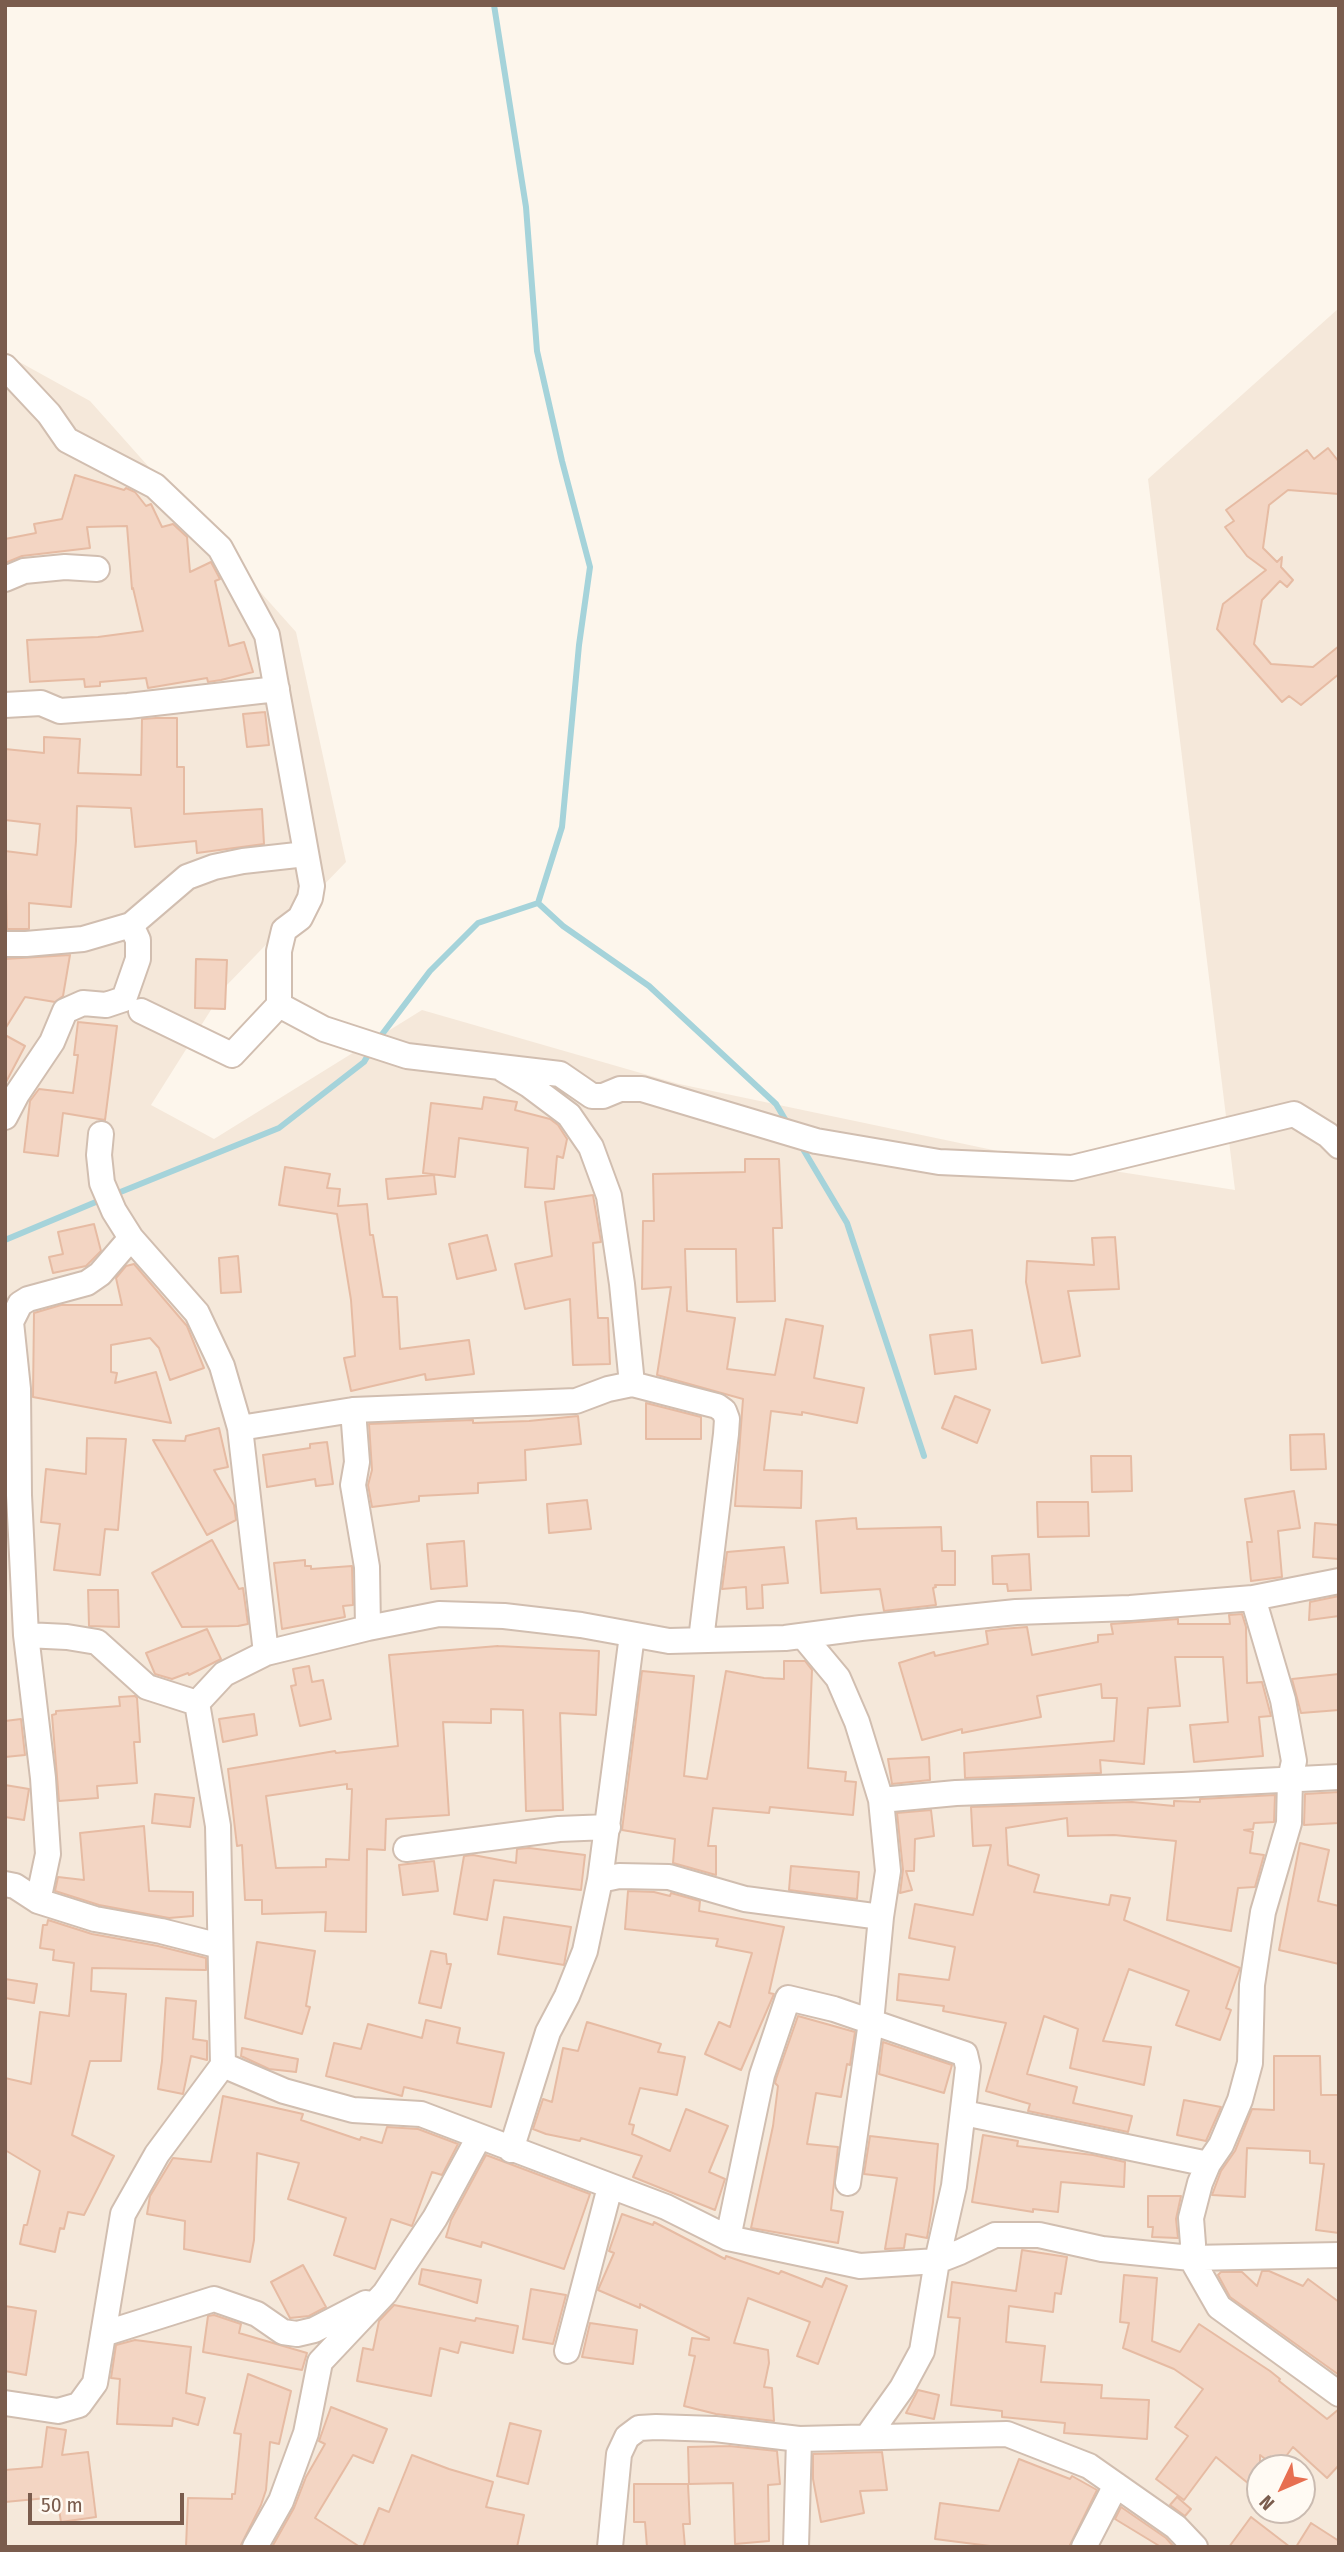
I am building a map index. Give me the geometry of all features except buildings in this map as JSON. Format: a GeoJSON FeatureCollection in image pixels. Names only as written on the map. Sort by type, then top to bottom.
{"type":"FeatureCollection","features":[{"type":"Feature","properties":{"kind":"street"},"geometry":{"type":"LineString","coordinates":[[5,367],[50,414],[67,440],[155,486],[220,548],[267,635],[312,886],[310,898],[300,918],[284,930],[279,951],[279,1005],[232,1055],[141,1011]]}},
{"type":"Feature","properties":{"kind":"street"},"geometry":{"type":"LineString","coordinates":[[5,579],[24,571],[97,569]]}},
{"type":"Feature","properties":{"kind":"street"},"geometry":{"type":"LineString","coordinates":[[5,705],[41,704],[60,711],[277,689]]}},
{"type":"Feature","properties":{"kind":"street"},"geometry":{"type":"LineString","coordinates":[[5,944],[83,939],[131,925],[187,877],[243,861],[306,854]]}},
{"type":"Feature","properties":{"kind":"street"},"geometry":{"type":"LineString","coordinates":[[5,1117],[52,1042],[65,1011],[83,1003],[106,1005],[124,999],[138,960],[138,940],[131,925]]}},
{"type":"Feature","properties":{"kind":"street"},"geometry":{"type":"LineString","coordinates":[[279,1005],[324,1029],[407,1056],[560,1074],[592,1096],[603,1096],[620,1089],[642,1089],[816,1141],[939,1162],[1072,1168],[1294,1114],[1328,1135],[1339,1146]]}},
{"type":"Feature","properties":{"kind":"street"},"geometry":{"type":"LineString","coordinates":[[498,1066],[530,1085],[569,1115],[591,1147],[609,1196],[622,1284],[632,1384]]}},
{"type":"Feature","properties":{"kind":"street"},"geometry":{"type":"LineString","coordinates":[[101,1134],[99,1155],[102,1182],[114,1211],[131,1238],[197,1313],[222,1366],[240,1428],[266,1653]]}},
{"type":"Feature","properties":{"kind":"street"},"geometry":{"type":"LineString","coordinates":[[38,1901],[48,1854],[43,1778],[13,1525],[18,1389],[8,1321],[28,1298],[87,1283],[100,1274],[131,1238]]}},
{"type":"Feature","properties":{"kind":"street"},"geometry":{"type":"LineString","coordinates":[[240,1428],[353,1410],[576,1401],[608,1389],[632,1384],[717,1406],[724,1411],[727,1419],[701,1640]]}},
{"type":"Feature","properties":{"kind":"street"},"geometry":{"type":"LineString","coordinates":[[353,1410],[357,1462],[353,1485],[367,1567],[368,1628]]}},
{"type":"Feature","properties":{"kind":"street"},"geometry":{"type":"LineString","coordinates":[[197,1703],[224,1674],[266,1653],[439,1614],[504,1616],[581,1625],[669,1641],[785,1639],[1016,1612],[1130,1608],[1253,1598],[1339,1581]]}},
{"type":"Feature","properties":{"kind":"street"},"geometry":{"type":"LineString","coordinates":[[1253,1598],[1283,1700],[1294,1761],[1290,1779],[1289,1823],[1264,1912],[1252,1985],[1250,2063],[1240,2100],[1200,2183],[1191,2218],[1191,2258],[1219,2307],[1339,2394]]}},
{"type":"Feature","properties":{"kind":"street"},"geometry":{"type":"LineString","coordinates":[[26,1635],[97,1642],[147,1687],[197,1703]]}},
{"type":"Feature","properties":{"kind":"street"},"geometry":{"type":"LineString","coordinates":[[511,2150],[548,2032],[567,1996],[585,1951],[608,1827],[632,1635]]}},
{"type":"Feature","properties":{"kind":"street"},"geometry":{"type":"LineString","coordinates":[[803,1636],[838,1678],[857,1722],[881,1800],[888,1871],[871,2022],[848,2183]]}},
{"type":"Feature","properties":{"kind":"street"},"geometry":{"type":"LineString","coordinates":[[5,2403],[58,2411],[79,2405],[95,2383],[123,2214],[157,2154],[223,2065],[218,1826],[197,1703]]}},
{"type":"Feature","properties":{"kind":"street"},"geometry":{"type":"LineString","coordinates":[[881,1800],[956,1793],[1339,1777]]}},
{"type":"Feature","properties":{"kind":"street"},"geometry":{"type":"LineString","coordinates":[[406,1849],[559,1829],[608,1827]]}},
{"type":"Feature","properties":{"kind":"street"},"geometry":{"type":"LineString","coordinates":[[600,1880],[619,1876],[670,1878],[745,1899],[881,1917]]}},
{"type":"Feature","properties":{"kind":"street"},"geometry":{"type":"LineString","coordinates":[[5,1884],[15,1886],[38,1901],[95,1919],[220,1945]]}},
{"type":"Feature","properties":{"kind":"street"},"geometry":{"type":"LineString","coordinates":[[728,2238],[762,2075],[788,1998],[834,2008],[965,2053],[968,2067],[954,2186],[937,2260],[922,2351],[902,2388],[867,2437]]}},
{"type":"Feature","properties":{"kind":"street"},"geometry":{"type":"LineString","coordinates":[[223,2065],[284,2091],[353,2110],[421,2114],[666,2207],[728,2238],[860,2266],[937,2260],[995,2235],[1039,2235],[1102,2249],[1191,2258],[1339,2255]]}},
{"type":"Feature","properties":{"kind":"street"},"geometry":{"type":"LineString","coordinates":[[964,2113],[1208,2164]]}},
{"type":"Feature","properties":{"kind":"street"},"geometry":{"type":"LineString","coordinates":[[255,2547],[281,2501],[306,2433],[320,2362],[385,2293],[435,2218],[479,2137]]}},
{"type":"Feature","properties":{"kind":"street"},"geometry":{"type":"LineString","coordinates":[[568,2351],[610,2187]]}},
{"type":"Feature","properties":{"kind":"street"},"geometry":{"type":"LineString","coordinates":[[103,2334],[214,2299],[257,2314],[283,2332],[297,2334],[314,2330],[385,2293]]}},
{"type":"Feature","properties":{"kind":"street"},"geometry":{"type":"LineString","coordinates":[[610,2547],[619,2454],[626,2437],[639,2428],[715,2429],[799,2439],[1007,2434],[1089,2466],[1176,2526],[1195,2547]]}},
{"type":"Feature","properties":{"kind":"street"},"geometry":{"type":"LineString","coordinates":[[796,2547],[799,2439]]}},
{"type":"Feature","properties":{"kind":"street"},"geometry":{"type":"LineString","coordinates":[[1084,2547],[1116,2485]]}},
{"type":"Feature","properties":{"kind":"shaded area"},"geometry":{"type":"Polygon","coordinates":[[[1339,308],[1339,2547],[5,2547],[5,354],[90,401],[296,632],[346,862],[226,986],[151,1105],[214,1139],[422,1010],[679,1084],[1031,1158],[1235,1190],[1148,479],[1339,308]]]}},
{"type":"Feature","properties":{"kind":"waterway"},"geometry":{"type":"LineString","coordinates":[[494,5],[526,207],[537,351],[590,567],[579,645],[562,827],[538,903]]}},
{"type":"Feature","properties":{"kind":"waterway"},"geometry":{"type":"LineString","coordinates":[[538,903],[563,926],[649,986],[776,1104],[789,1126]]}},
{"type":"Feature","properties":{"kind":"waterway"},"geometry":{"type":"LineString","coordinates":[[377,1041],[430,971],[478,923],[538,903]]}},
{"type":"Feature","properties":{"kind":"waterway"},"geometry":{"type":"LineString","coordinates":[[113,1195],[279,1128],[364,1062],[371,1050]]}},
{"type":"Feature","properties":{"kind":"waterway"},"geometry":{"type":"LineString","coordinates":[[800,1144],[847,1223],[924,1456]]}},
{"type":"Feature","properties":{"kind":"waterway"},"geometry":{"type":"LineString","coordinates":[[5,1240],[103,1199]]}}]}
